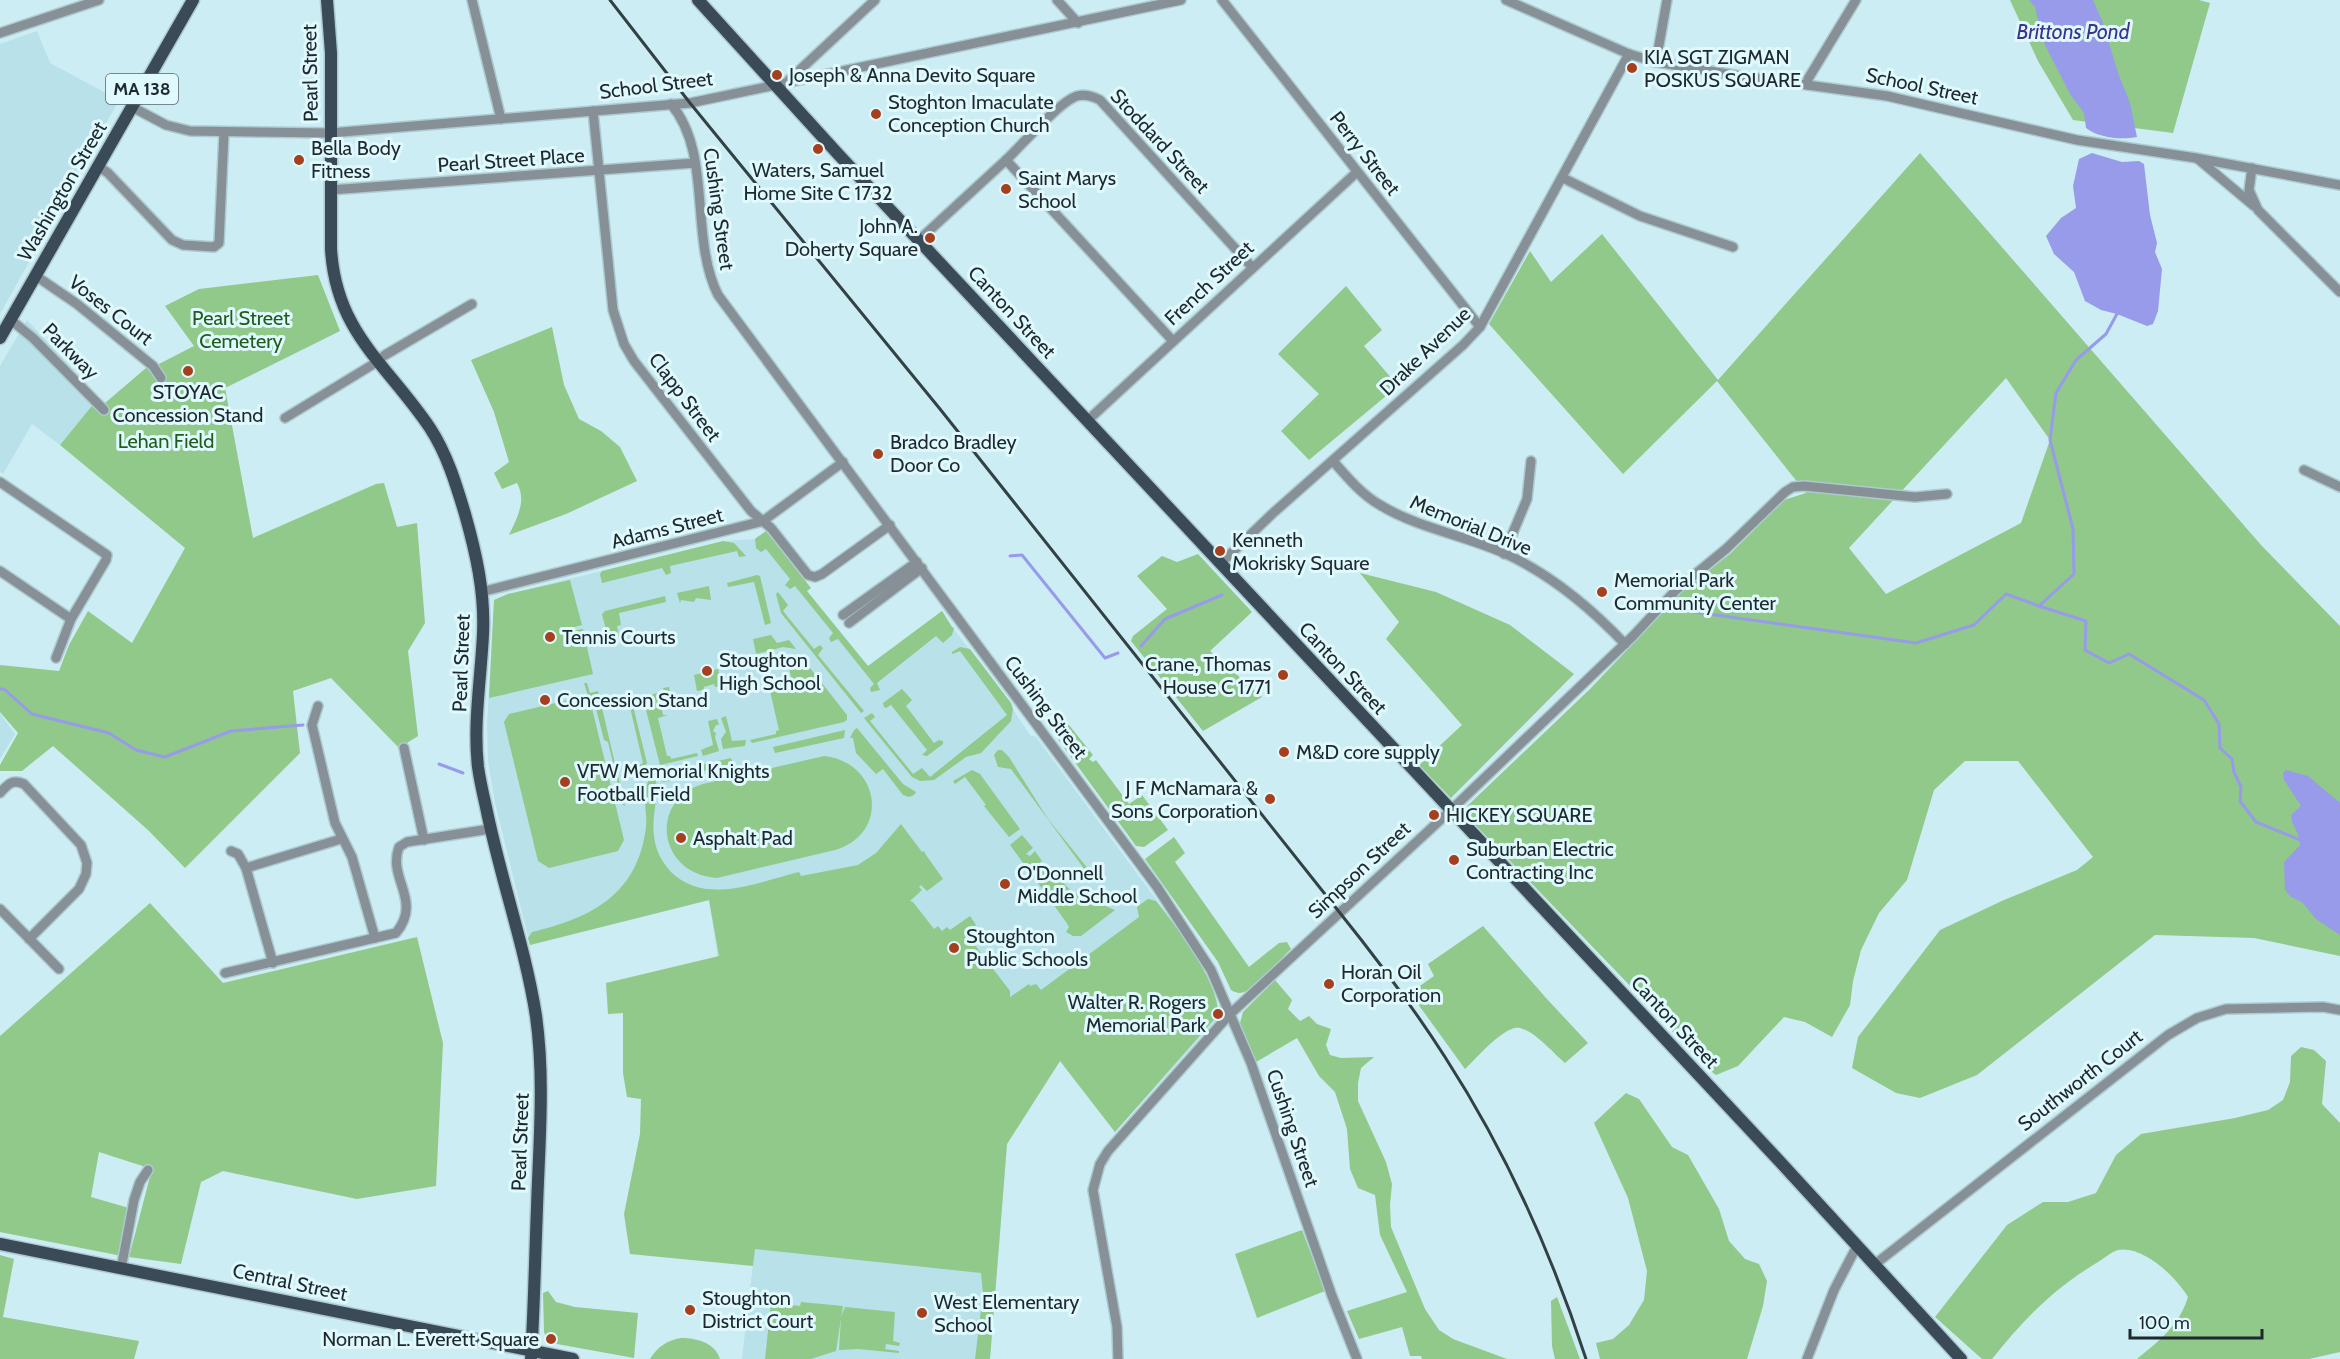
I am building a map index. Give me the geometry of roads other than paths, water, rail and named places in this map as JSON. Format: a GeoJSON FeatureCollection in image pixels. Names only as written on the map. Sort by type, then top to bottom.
{"type":"FeatureCollection","features":[{"type":"Feature","properties":{"kind":"main road","name":"Washington Street"},"geometry":{"type":"LineString","coordinates":[[1,335],[193,0]]}},
{"type":"Feature","properties":{"kind":"main road","name":"Pearl Street"},"geometry":{"type":"LineString","coordinates":[[327,0],[331,53],[332,268],[338,293],[353,327],[376,361],[429,427],[448,460],[476,554],[482,592],[483,633],[478,699],[478,767],[490,829],[527,972],[540,1052],[541,1102],[532,1355]]}},
{"type":"Feature","properties":{"kind":"main road","name":"Canton Street"},"geometry":{"type":"LineString","coordinates":[[698,0],[774,85],[1961,1359]]}},
{"type":"Feature","properties":{"kind":"main road","name":"Central Street"},"geometry":{"type":"LineString","coordinates":[[0,1244],[532,1355],[573,1359]]}},
{"type":"Feature","properties":{"kind":"street"},"geometry":{"type":"LineString","coordinates":[[0,33],[80,3],[99,0]]}},
{"type":"Feature","properties":{"kind":"street"},"geometry":{"type":"LineString","coordinates":[[472,0],[501,118]]}},
{"type":"Feature","properties":{"kind":"street"},"geometry":{"type":"LineString","coordinates":[[787,81],[875,0]]}},
{"type":"Feature","properties":{"kind":"street"},"geometry":{"type":"LineString","coordinates":[[1057,0],[1078,23]]}},
{"type":"Feature","properties":{"kind":"street","name":"School Street"},"geometry":{"type":"LineString","coordinates":[[132,107],[180,130],[224,133],[330,132],[690,103],[1181,0]]}},
{"type":"Feature","properties":{"kind":"street","name":"Perry Street"},"geometry":{"type":"LineString","coordinates":[[1222,0],[1480,327]]}},
{"type":"Feature","properties":{"kind":"street","name":"School Street"},"geometry":{"type":"LineString","coordinates":[[1506,0],[1629,54],[1656,62],[1887,96],[2066,137],[2340,185]]}},
{"type":"Feature","properties":{"kind":"street"},"geometry":{"type":"LineString","coordinates":[[1656,62],[1667,0]]}},
{"type":"Feature","properties":{"kind":"street"},"geometry":{"type":"LineString","coordinates":[[1808,85],[1808,79],[1856,0]]}},
{"type":"Feature","properties":{"kind":"street","name":"Drake Avenue"},"geometry":{"type":"LineString","coordinates":[[1220,564],[1272,514],[1463,345],[1480,327],[1629,54]]}},
{"type":"Feature","properties":{"kind":"street","name":"Stoddard Street"},"geometry":{"type":"LineString","coordinates":[[919,240],[1068,100],[1084,95],[1100,100],[1252,267]]}},
{"type":"Feature","properties":{"kind":"street","name":"Cushing Street"},"geometry":{"type":"LineString","coordinates":[[670,104],[681,116],[689,134],[706,262],[711,282],[728,311],[920,565],[1157,887],[1203,955],[1251,1063],[1332,1296],[1357,1359]]}},
{"type":"Feature","properties":{"kind":"street","name":"Clapp Street"},"geometry":{"type":"LineString","coordinates":[[593,111],[610,291],[614,317],[624,344],[698,445],[751,511],[771,528],[805,572],[815,577],[822,574],[890,525]]}},
{"type":"Feature","properties":{"kind":"street"},"geometry":{"type":"LineString","coordinates":[[98,166],[108,173],[175,242],[183,245],[212,247],[219,243],[224,133]]}},
{"type":"Feature","properties":{"kind":"street"},"geometry":{"type":"LineString","coordinates":[[2196,158],[2258,210],[2340,292]]}},
{"type":"Feature","properties":{"kind":"street"},"geometry":{"type":"LineString","coordinates":[[1006,160],[1173,341]]}},
{"type":"Feature","properties":{"kind":"street","name":"Pearl Street Place"},"geometry":{"type":"LineString","coordinates":[[330,190],[694,163]]}},
{"type":"Feature","properties":{"kind":"street"},"geometry":{"type":"LineString","coordinates":[[2252,168],[2249,190],[2258,210]]}},
{"type":"Feature","properties":{"kind":"street","name":"French Street"},"geometry":{"type":"LineString","coordinates":[[1087,421],[1357,172]]}},
{"type":"Feature","properties":{"kind":"street"},"geometry":{"type":"LineString","coordinates":[[1563,178],[1640,216],[1733,247]]}},
{"type":"Feature","properties":{"kind":"street","name":"Voses Court"},"geometry":{"type":"LineString","coordinates":[[36,276],[86,311],[153,366],[161,378]]}},
{"type":"Feature","properties":{"kind":"street"},"geometry":{"type":"LineString","coordinates":[[285,418],[472,304]]}},
{"type":"Feature","properties":{"kind":"street","name":"Parkway"},"geometry":{"type":"LineString","coordinates":[[11,320],[33,338],[104,410]]}},
{"type":"Feature","properties":{"kind":"street","name":"Memorial Drive"},"geometry":{"type":"LineString","coordinates":[[1333,461],[1365,495],[1393,512],[1504,554],[1537,572],[1571,594],[1624,644]]}},
{"type":"Feature","properties":{"kind":"street"},"geometry":{"type":"LineString","coordinates":[[1504,554],[1526,506],[1531,461]]}},
{"type":"Feature","properties":{"kind":"street","name":"Adams Street"},"geometry":{"type":"LineString","coordinates":[[482,592],[762,521],[843,462]]}},
{"type":"Feature","properties":{"kind":"street"},"geometry":{"type":"LineString","coordinates":[[2304,470],[2340,487]]}},
{"type":"Feature","properties":{"kind":"street"},"geometry":{"type":"LineString","coordinates":[[0,482],[107,555],[71,619],[56,658]]}},
{"type":"Feature","properties":{"kind":"street","name":"Simpson Street"},"geometry":{"type":"LineString","coordinates":[[1118,1359],[1117,1328],[1094,1202],[1095,1176],[1108,1151],[1229,1015],[1450,811],[1624,644],[1676,590],[1726,549],[1780,496],[1793,487],[1804,486],[1915,497],[1947,494]]}},
{"type":"Feature","properties":{"kind":"street"},"geometry":{"type":"LineString","coordinates":[[846,619],[920,565]]}},
{"type":"Feature","properties":{"kind":"street"},"geometry":{"type":"LineString","coordinates":[[0,571],[71,619]]}},
{"type":"Feature","properties":{"kind":"street"},"geometry":{"type":"LineString","coordinates":[[318,706],[312,725],[335,823],[352,857],[375,938]]}},
{"type":"Feature","properties":{"kind":"street"},"geometry":{"type":"LineString","coordinates":[[404,748],[424,840]]}},
{"type":"Feature","properties":{"kind":"street"},"geometry":{"type":"LineString","coordinates":[[0,793],[10,782],[19,782],[28,788],[81,845],[86,859],[86,874],[79,890],[29,939]]}},
{"type":"Feature","properties":{"kind":"street"},"geometry":{"type":"LineString","coordinates":[[225,972],[273,963],[396,933],[405,922],[408,911],[395,857],[399,847],[407,842],[490,829]]}},
{"type":"Feature","properties":{"kind":"street"},"geometry":{"type":"LineString","coordinates":[[246,868],[342,839]]}},
{"type":"Feature","properties":{"kind":"street"},"geometry":{"type":"LineString","coordinates":[[231,851],[238,854],[246,868],[273,963]]}},
{"type":"Feature","properties":{"kind":"street"},"geometry":{"type":"LineString","coordinates":[[0,909],[59,969]]}},
{"type":"Feature","properties":{"kind":"street","name":"Southworth Court"},"geometry":{"type":"LineString","coordinates":[[1874,1265],[2168,1035],[2197,1018],[2226,1009],[2259,1007],[2323,1007],[2340,1010]]}},
{"type":"Feature","properties":{"kind":"street"},"geometry":{"type":"LineString","coordinates":[[121,1269],[134,1200],[140,1182],[148,1170]]}},
{"type":"Feature","properties":{"kind":"street"},"geometry":{"type":"LineString","coordinates":[[1807,1359],[1834,1290],[1857,1246]]}},
{"type":"Feature","properties":{"kind":"water","name":"Brittons Pond"},"geometry":{"type":"Polygon","coordinates":[[[2029,0],[2093,0],[2130,103],[2137,137],[2110,137],[2086,128],[2084,113],[2070,94],[2043,41],[2035,7],[2029,0]]]}},
{"type":"Feature","properties":{"kind":"water"},"geometry":{"type":"Polygon","coordinates":[[[2092,153],[2122,162],[2139,161],[2144,164],[2150,215],[2157,243],[2155,252],[2162,269],[2158,311],[2153,324],[2147,326],[2101,310],[2085,301],[2074,272],[2054,254],[2046,236],[2061,218],[2076,208],[2073,186],[2079,159],[2092,153]]]}},
{"type":"Feature","properties":{"kind":"water"},"geometry":{"type":"Polygon","coordinates":[[[2286,770],[2308,776],[2340,803],[2340,935],[2316,919],[2302,902],[2291,897],[2285,890],[2284,862],[2300,845],[2291,815],[2301,806],[2284,780],[2283,773],[2286,770]]]}},
{"type":"Feature","properties":{"kind":"waterway"},"geometry":{"type":"LineString","coordinates":[[2118,312],[2106,334],[2076,360],[2056,393],[2050,440],[2073,529],[2074,574],[2039,606],[2086,621],[2085,650],[2109,663],[2129,654],[2204,700],[2219,724],[2220,748],[2232,759],[2234,772],[2241,787],[2240,801],[2256,822],[2303,841]]}},
{"type":"Feature","properties":{"kind":"waterway"},"geometry":{"type":"LineString","coordinates":[[1010,556],[1022,555],[1105,658],[1118,653]]}},
{"type":"Feature","properties":{"kind":"waterway"},"geometry":{"type":"LineString","coordinates":[[1694,612],[1916,643],[1974,625],[2006,594],[2039,606]]}},
{"type":"Feature","properties":{"kind":"waterway"},"geometry":{"type":"LineString","coordinates":[[1141,646],[1165,619],[1222,595]]}},
{"type":"Feature","properties":{"kind":"waterway"},"geometry":{"type":"LineString","coordinates":[[0,689],[4,689],[32,714],[109,733],[136,750],[165,757],[231,731],[303,725]]}},
{"type":"Feature","properties":{"kind":"waterway"},"geometry":{"type":"LineString","coordinates":[[439,764],[463,773]]}},
{"type":"Feature","properties":{"kind":"railway"},"geometry":{"type":"LineString","coordinates":[[610,0],[690,103],[940,409],[1354,930],[1433,1038],[1467,1092],[1507,1166],[1558,1281],[1586,1359]]}},
{"type":"Feature","properties":{"kind":"place","name":"KIA SGT ZIGMAN POSKUS SQUARE"},"geometry":{"type":"Point","coordinates":[1632,68]}},
{"type":"Feature","properties":{"kind":"place","name":"Joseph & Anna Devito Square"},"geometry":{"type":"Point","coordinates":[777,75]}},
{"type":"Feature","properties":{"kind":"place","name":"Stoghton Imaculate Conception Church"},"geometry":{"type":"Point","coordinates":[876,114]}},
{"type":"Feature","properties":{"kind":"place","name":"Waters, Samuel Home Site C 1732"},"geometry":{"type":"Point","coordinates":[818,149]}},
{"type":"Feature","properties":{"kind":"place","name":"Bella Body Fitness"},"geometry":{"type":"Point","coordinates":[299,160]}},
{"type":"Feature","properties":{"kind":"place","name":"Saint Marys School"},"geometry":{"type":"Point","coordinates":[1006,189]}},
{"type":"Feature","properties":{"kind":"place","name":"John A. Doherty Square"},"geometry":{"type":"Point","coordinates":[930,238]}},
{"type":"Feature","properties":{"kind":"place","name":"STOYAC Concession Stand"},"geometry":{"type":"Point","coordinates":[188,371]}},
{"type":"Feature","properties":{"kind":"place","name":"Bradco Bradley Door Co"},"geometry":{"type":"Point","coordinates":[878,454]}},
{"type":"Feature","properties":{"kind":"place","name":"Kenneth Mokrisky Square"},"geometry":{"type":"Point","coordinates":[1220,551]}},
{"type":"Feature","properties":{"kind":"place","name":"Memorial Park Community Center"},"geometry":{"type":"Point","coordinates":[1602,592]}},
{"type":"Feature","properties":{"kind":"place","name":"Tennis Courts"},"geometry":{"type":"Point","coordinates":[550,637]}},
{"type":"Feature","properties":{"kind":"place","name":"Stoughton High School"},"geometry":{"type":"Point","coordinates":[707,671]}},
{"type":"Feature","properties":{"kind":"place","name":"Crane, Thomas House C 1771"},"geometry":{"type":"Point","coordinates":[1283,675]}},
{"type":"Feature","properties":{"kind":"place","name":"Concession Stand"},"geometry":{"type":"Point","coordinates":[545,700]}},
{"type":"Feature","properties":{"kind":"place","name":"M&D core supply"},"geometry":{"type":"Point","coordinates":[1284,752]}},
{"type":"Feature","properties":{"kind":"place","name":"VFW Memorial Knights Football Field"},"geometry":{"type":"Point","coordinates":[565,782]}},
{"type":"Feature","properties":{"kind":"place","name":"J F McNamara & Sons Corporation"},"geometry":{"type":"Point","coordinates":[1270,799]}},
{"type":"Feature","properties":{"kind":"place","name":"HICKEY SQUARE"},"geometry":{"type":"Point","coordinates":[1434,815]}},
{"type":"Feature","properties":{"kind":"place","name":"Asphalt Pad"},"geometry":{"type":"Point","coordinates":[681,838]}},
{"type":"Feature","properties":{"kind":"place","name":"Suburban Electric Contracting Inc"},"geometry":{"type":"Point","coordinates":[1454,860]}},
{"type":"Feature","properties":{"kind":"place","name":"O'Donnell Middle School"},"geometry":{"type":"Point","coordinates":[1005,884]}},
{"type":"Feature","properties":{"kind":"place","name":"Stoughton Public Schools"},"geometry":{"type":"Point","coordinates":[954,948]}},
{"type":"Feature","properties":{"kind":"place","name":"Horan Oil Corporation"},"geometry":{"type":"Point","coordinates":[1329,984]}},
{"type":"Feature","properties":{"kind":"place","name":"Walter R. Rogers Memorial Park"},"geometry":{"type":"Point","coordinates":[1218,1014]}},
{"type":"Feature","properties":{"kind":"place","name":"Stoughton District Court"},"geometry":{"type":"Point","coordinates":[690,1310]}},
{"type":"Feature","properties":{"kind":"place","name":"West Elementary School"},"geometry":{"type":"Point","coordinates":[922,1313]}},
{"type":"Feature","properties":{"kind":"place","name":"Norman L. Everett Square"},"geometry":{"type":"Point","coordinates":[551,1339]}},
{"type":"Feature","properties":{"kind":"park label","name":"Pearl Street Cemetery"},"geometry":{"type":"Point","coordinates":[241,330]}},
{"type":"Feature","properties":{"kind":"park label","name":"Lehan Field"},"geometry":{"type":"Point","coordinates":[166,441]}}]}
